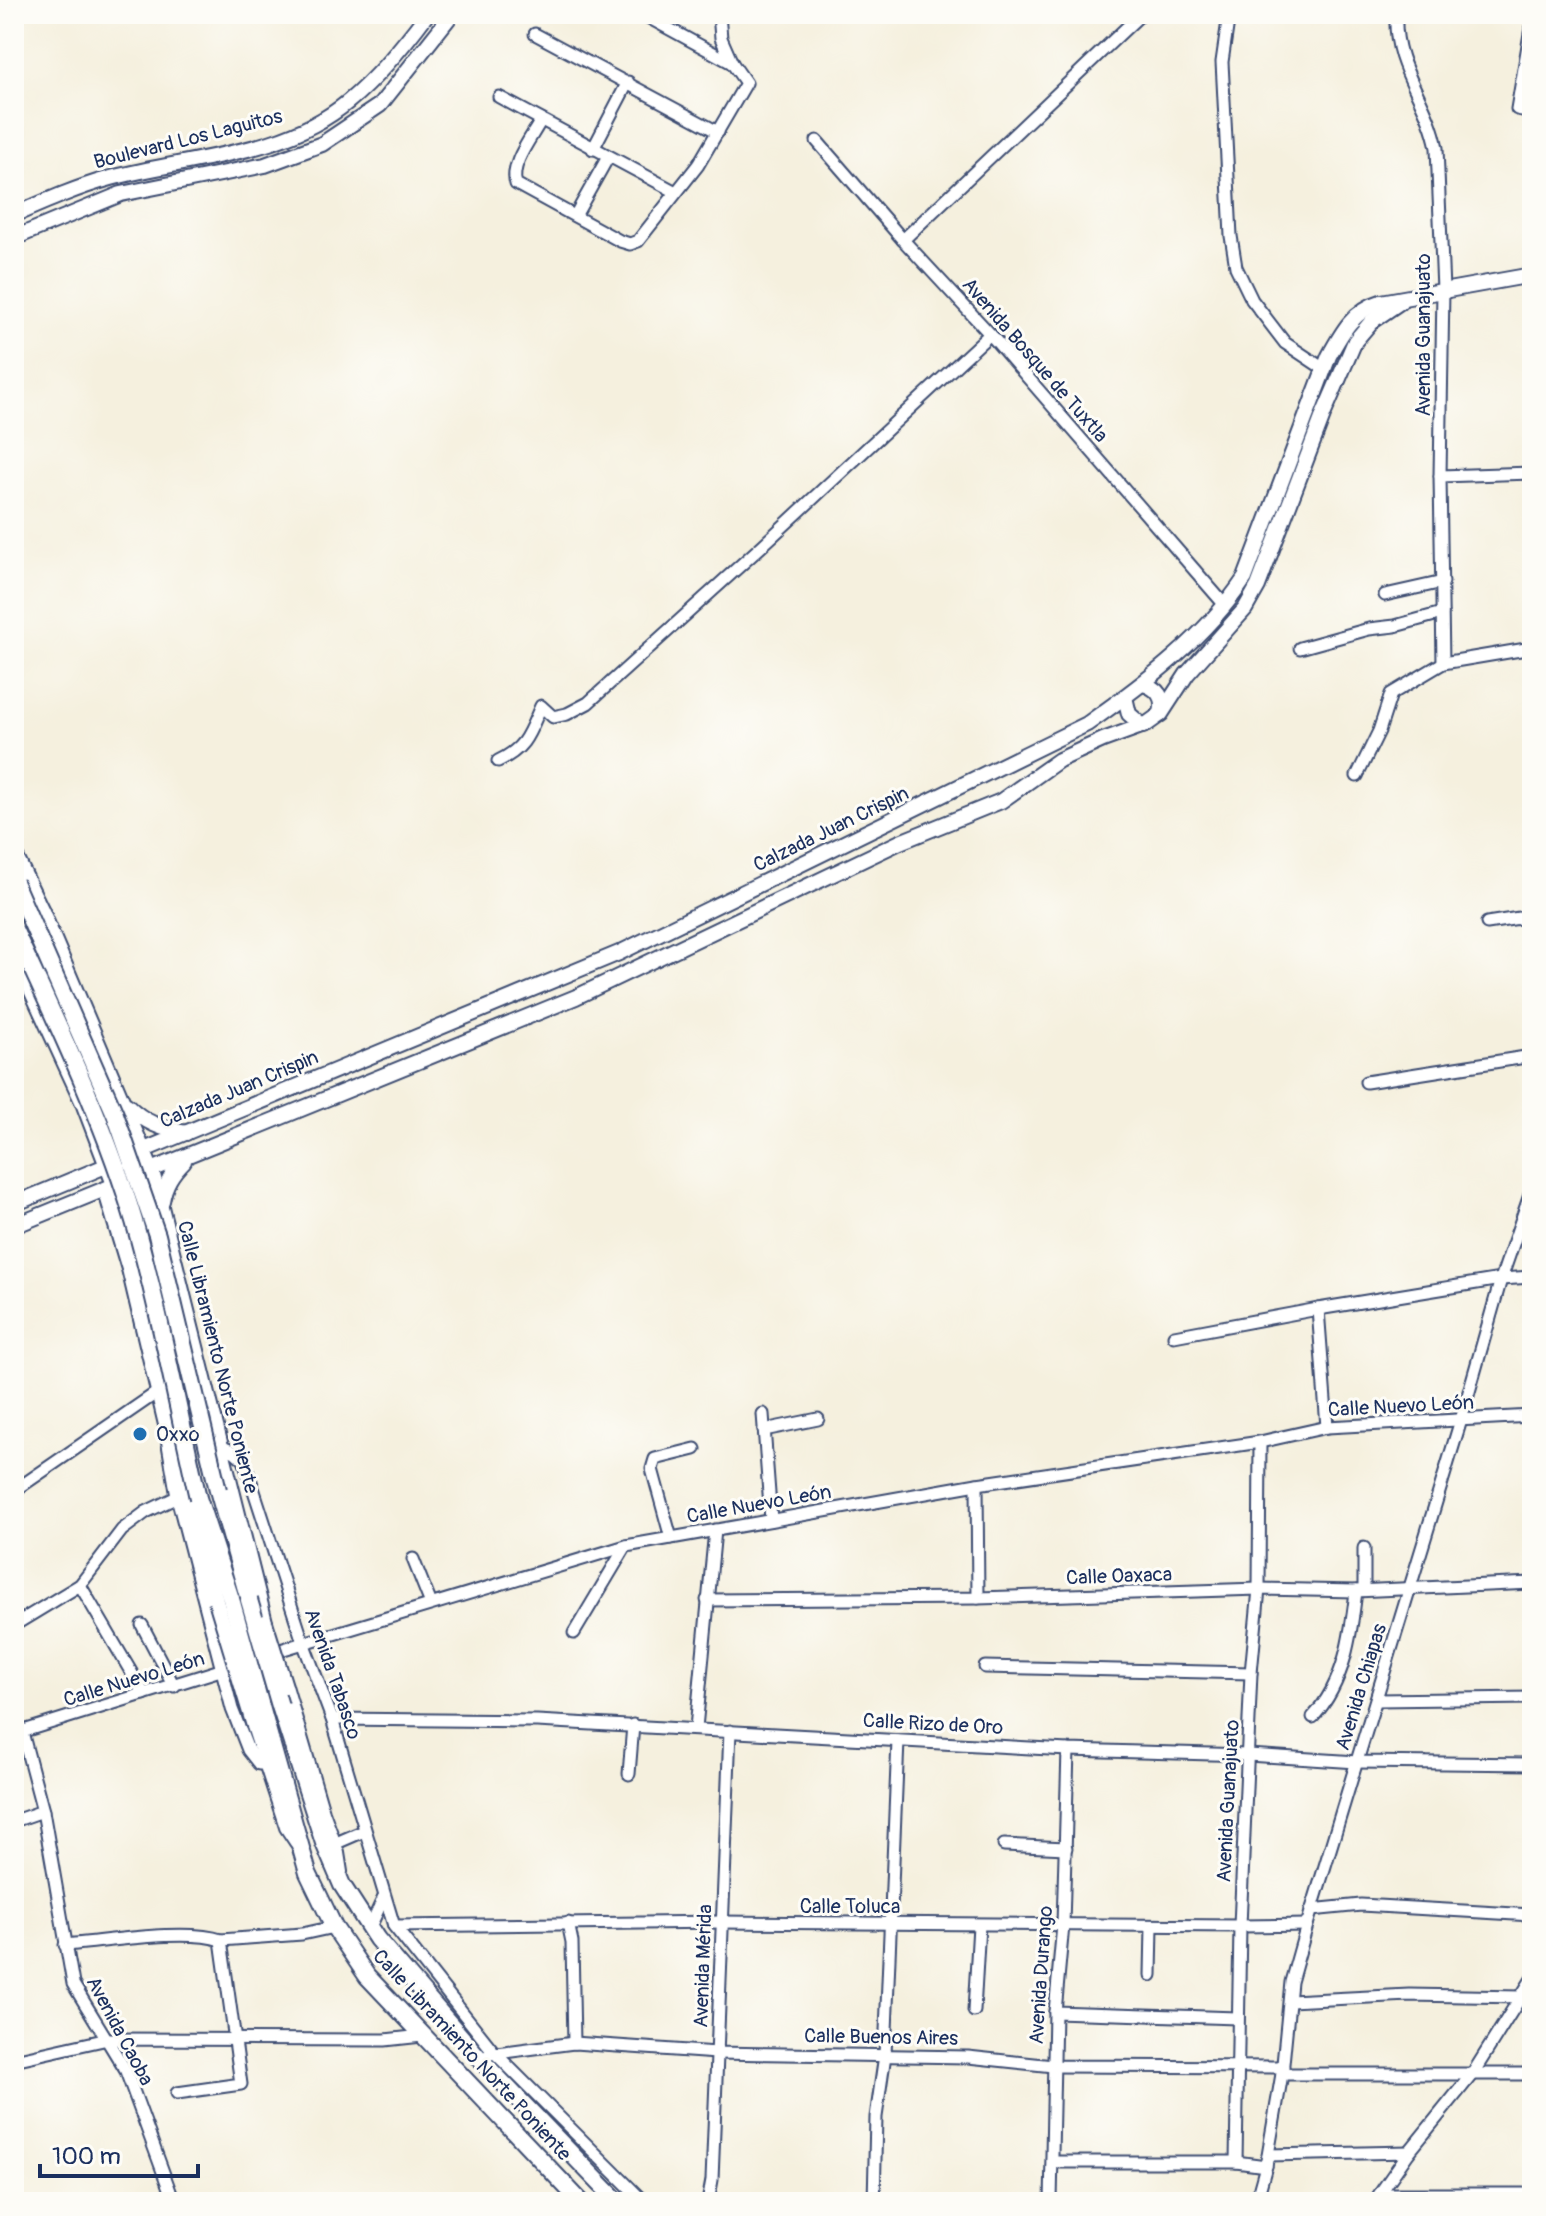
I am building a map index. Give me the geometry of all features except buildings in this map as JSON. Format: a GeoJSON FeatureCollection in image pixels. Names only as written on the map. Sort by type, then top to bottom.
{"type":"FeatureCollection","features":[{"type":"Feature","properties":{"kind":"highway","name":"Calle Libramiento Norte Poniente"},"geometry":{"type":"LineString","coordinates":[[20,881],[109,1100],[157,1235],[218,1490],[249,1600],[324,1843],[342,1885],[370,1927],[618,2202]]}},
{"type":"Feature","properties":{"kind":"highway","name":"Calle Libramiento Norte Poniente"},"geometry":{"type":"LineString","coordinates":[[14,929],[102,1129],[133,1218],[223,1600],[260,1724],[319,1900],[367,1976],[581,2202]]}},
{"type":"Feature","properties":{"kind":"main road","name":"Boulevard Los Laguitos"},"geometry":{"type":"LineString","coordinates":[[14,215],[83,186],[279,140],[310,126],[348,102],[398,53],[427,14]]}},
{"type":"Feature","properties":{"kind":"main road","name":"Boulevard Los Laguitos"},"geometry":{"type":"LineString","coordinates":[[14,238],[121,194],[265,165],[322,144],[380,105],[452,14]]}},
{"type":"Feature","properties":{"kind":"main road","name":"Calzada Juan Crispin"},"geometry":{"type":"LineString","coordinates":[[14,1204],[619,953],[1087,724],[1143,684],[1184,647],[1245,578],[1324,369],[1344,327],[1367,306],[1532,275]]}},
{"type":"Feature","properties":{"kind":"main road","name":"Calzada Juan Crispin"},"geometry":{"type":"LineString","coordinates":[[14,1226],[576,997],[900,842],[1001,801],[1059,760],[1143,726],[1161,714],[1187,674],[1245,609],[1258,586],[1355,341],[1389,307],[1413,296]]}},
{"type":"Feature","properties":{"kind":"main road"},"geometry":{"type":"LineString","coordinates":[[1143,684],[1150,685],[1160,694],[1161,714]]}},
{"type":"Feature","properties":{"kind":"main road"},"geometry":{"type":"LineString","coordinates":[[1125,697],[1129,714],[1143,726]]}},
{"type":"Feature","properties":{"kind":"main road","name":"Calle Libramiento Norte Poniente"},"geometry":{"type":"LineString","coordinates":[[14,853],[20,881],[152,1171],[265,1622],[334,1844],[342,1885]]}},
{"type":"Feature","properties":{"kind":"main road","name":"Calle Libramiento Norte Poniente"},"geometry":{"type":"LineString","coordinates":[[14,953],[83,1103],[107,1166],[110,1189],[131,1240],[161,1390],[182,1473],[223,1600]]}},
{"type":"Feature","properties":{"kind":"main road"},"geometry":{"type":"LineString","coordinates":[[121,1098],[139,1117],[161,1129],[186,1133]]}},
{"type":"Feature","properties":{"kind":"main road"},"geometry":{"type":"LineString","coordinates":[[161,1206],[169,1180],[189,1155]]}},
{"type":"Feature","properties":{"kind":"main road","name":"Calle Libramiento Norte Poniente"},"geometry":{"type":"LineString","coordinates":[[260,1724],[267,1764],[287,1827],[299,1844]]}},
{"type":"Feature","properties":{"kind":"street"},"geometry":{"type":"LineString","coordinates":[[642,14],[732,63]]}},
{"type":"Feature","properties":{"kind":"street"},"geometry":{"type":"LineString","coordinates":[[541,120],[515,169],[516,184],[630,244],[638,241],[698,165],[746,83],[732,63],[721,38],[719,14]]}},
{"type":"Feature","properties":{"kind":"street"},"geometry":{"type":"LineString","coordinates":[[903,240],[1141,14]]}},
{"type":"Feature","properties":{"kind":"street"},"geometry":{"type":"LineString","coordinates":[[1229,14],[1222,62],[1231,236],[1236,267],[1252,300],[1285,343],[1324,369]]}},
{"type":"Feature","properties":{"kind":"street","name":"Avenida Guanajuato"},"geometry":{"type":"LineString","coordinates":[[1396,14],[1399,56],[1433,130],[1437,148],[1443,290],[1440,476],[1443,663]]}},
{"type":"Feature","properties":{"kind":"street"},"geometry":{"type":"LineString","coordinates":[[1532,22],[1517,109],[1532,112]]}},
{"type":"Feature","properties":{"kind":"street"},"geometry":{"type":"LineString","coordinates":[[535,34],[718,132]]}},
{"type":"Feature","properties":{"kind":"street"},"geometry":{"type":"LineString","coordinates":[[593,149],[628,82]]}},
{"type":"Feature","properties":{"kind":"street"},"geometry":{"type":"LineString","coordinates":[[499,97],[676,192]]}},
{"type":"Feature","properties":{"kind":"street","name":"Avenida Bosque de Tuxtla"},"geometry":{"type":"LineString","coordinates":[[817,141],[990,334],[1224,604]]}},
{"type":"Feature","properties":{"kind":"street"},"geometry":{"type":"LineString","coordinates":[[575,216],[608,157]]}},
{"type":"Feature","properties":{"kind":"street"},"geometry":{"type":"LineString","coordinates":[[498,761],[513,754],[525,743],[541,706],[553,717],[567,714],[588,703],[990,334]]}},
{"type":"Feature","properties":{"kind":"street"},"geometry":{"type":"LineString","coordinates":[[1440,476],[1532,473]]}},
{"type":"Feature","properties":{"kind":"street"},"geometry":{"type":"LineString","coordinates":[[1385,595],[1443,582]]}},
{"type":"Feature","properties":{"kind":"street"},"geometry":{"type":"LineString","coordinates":[[1300,648],[1442,613]]}},
{"type":"Feature","properties":{"kind":"street"},"geometry":{"type":"LineString","coordinates":[[1357,776],[1379,731],[1391,694],[1443,663],[1532,648]]}},
{"type":"Feature","properties":{"kind":"street"},"geometry":{"type":"LineString","coordinates":[[1487,923],[1532,916]]}},
{"type":"Feature","properties":{"kind":"street"},"geometry":{"type":"LineString","coordinates":[[1366,1082],[1532,1056]]}},
{"type":"Feature","properties":{"kind":"street","name":"Avenida Chiapas"},"geometry":{"type":"LineString","coordinates":[[1256,2202],[1267,2161],[1282,2070],[1291,1982],[1501,1279],[1532,1189]]}},
{"type":"Feature","properties":{"kind":"street"},"geometry":{"type":"LineString","coordinates":[[1174,1336],[1318,1309],[1501,1279],[1532,1277]]}},
{"type":"Feature","properties":{"kind":"street"},"geometry":{"type":"LineString","coordinates":[[1318,1309],[1327,1427]]}},
{"type":"Feature","properties":{"kind":"street"},"geometry":{"type":"LineString","coordinates":[[14,1491],[161,1390],[177,1497],[232,1709],[248,1750],[259,1764],[267,1764]]}},
{"type":"Feature","properties":{"kind":"street"},"geometry":{"type":"LineString","coordinates":[[763,1414],[771,1520]]}},
{"type":"Feature","properties":{"kind":"street","name":"Calle Nuevo León"},"geometry":{"type":"LineString","coordinates":[[18,1733],[174,1686],[303,1642],[626,1546],[977,1484],[1260,1442],[1327,1427],[1532,1416]]}},
{"type":"Feature","properties":{"kind":"street"},"geometry":{"type":"LineString","coordinates":[[764,1430],[818,1419]]}},
{"type":"Feature","properties":{"kind":"street","name":"Avenida Guanajuato"},"geometry":{"type":"LineString","coordinates":[[1236,2162],[1240,1926],[1251,1673],[1259,1589],[1260,1442]]}},
{"type":"Feature","properties":{"kind":"street","name":"Avenida Tabasco"},"geometry":{"type":"LineString","coordinates":[[220,1446],[244,1460],[303,1642],[332,1719],[394,1926],[487,2055],[644,2202]]}},
{"type":"Feature","properties":{"kind":"street"},"geometry":{"type":"LineString","coordinates":[[671,1538],[652,1469],[655,1459],[695,1449]]}},
{"type":"Feature","properties":{"kind":"street"},"geometry":{"type":"LineString","coordinates":[[977,1484],[978,1598]]}},
{"type":"Feature","properties":{"kind":"street"},"geometry":{"type":"LineString","coordinates":[[14,1625],[80,1585],[122,1530],[146,1512],[177,1497]]}},
{"type":"Feature","properties":{"kind":"street"},"geometry":{"type":"LineString","coordinates":[[696,1728],[715,1530]]}},
{"type":"Feature","properties":{"kind":"street"},"geometry":{"type":"LineString","coordinates":[[574,1633],[626,1546]]}},
{"type":"Feature","properties":{"kind":"street"},"geometry":{"type":"LineString","coordinates":[[1313,1717],[1325,1702],[1346,1659],[1360,1590],[1364,1548]]}},
{"type":"Feature","properties":{"kind":"street"},"geometry":{"type":"LineString","coordinates":[[413,1559],[431,1604]]}},
{"type":"Feature","properties":{"kind":"street","name":"Calle Oaxaca"},"geometry":{"type":"LineString","coordinates":[[707,1600],[978,1598],[1532,1583]]}},
{"type":"Feature","properties":{"kind":"street"},"geometry":{"type":"LineString","coordinates":[[80,1585],[144,1694]]}},
{"type":"Feature","properties":{"kind":"street"},"geometry":{"type":"LineString","coordinates":[[142,1625],[174,1686]]}},
{"type":"Feature","properties":{"kind":"street"},"geometry":{"type":"LineString","coordinates":[[985,1667],[1251,1673]]}},
{"type":"Feature","properties":{"kind":"street"},"geometry":{"type":"LineString","coordinates":[[1377,1700],[1532,1698]]}},
{"type":"Feature","properties":{"kind":"street","name":"Calle Rizo de Oro"},"geometry":{"type":"LineString","coordinates":[[332,1719],[537,1721],[1068,1750],[1248,1755],[1357,1762],[1532,1764]]}},
{"type":"Feature","properties":{"kind":"street"},"geometry":{"type":"LineString","coordinates":[[629,1774],[633,1725]]}},
{"type":"Feature","properties":{"kind":"street","name":"Avenida Mérida"},"geometry":{"type":"LineString","coordinates":[[708,2202],[730,1731]]}},
{"type":"Feature","properties":{"kind":"street","name":"Avenida Caoba"},"geometry":{"type":"LineString","coordinates":[[18,1733],[43,1811],[73,1984],[126,2071],[174,2202]]}},
{"type":"Feature","properties":{"kind":"street"},"geometry":{"type":"LineString","coordinates":[[874,2202],[876,2117],[885,2055],[898,1741]]}},
{"type":"Feature","properties":{"kind":"street","name":"Avenida Durango"},"geometry":{"type":"LineString","coordinates":[[1051,2202],[1055,2012],[1063,1925],[1068,1750]]}},
{"type":"Feature","properties":{"kind":"street"},"geometry":{"type":"LineString","coordinates":[[14,1821],[43,1811]]}},
{"type":"Feature","properties":{"kind":"street"},"geometry":{"type":"LineString","coordinates":[[334,1844],[364,1831]]}},
{"type":"Feature","properties":{"kind":"street"},"geometry":{"type":"LineString","coordinates":[[1004,1845],[1066,1848]]}},
{"type":"Feature","properties":{"kind":"street"},"geometry":{"type":"LineString","coordinates":[[370,1927],[384,1897]]}},
{"type":"Feature","properties":{"kind":"street"},"geometry":{"type":"LineString","coordinates":[[1311,1910],[1361,1905],[1532,1915]]}},
{"type":"Feature","properties":{"kind":"street","name":"Calle Toluca"},"geometry":{"type":"LineString","coordinates":[[394,1926],[722,1922],[1307,1925]]}},
{"type":"Feature","properties":{"kind":"street"},"geometry":{"type":"LineString","coordinates":[[568,1923],[572,1942],[574,2043]]}},
{"type":"Feature","properties":{"kind":"street"},"geometry":{"type":"LineString","coordinates":[[974,2011],[979,1925]]}},
{"type":"Feature","properties":{"kind":"street"},"geometry":{"type":"LineString","coordinates":[[1151,1975],[1152,1926]]}},
{"type":"Feature","properties":{"kind":"street"},"geometry":{"type":"LineString","coordinates":[[65,1945],[177,1935],[210,1936],[221,1940],[302,1934],[334,1927]]}},
{"type":"Feature","properties":{"kind":"street"},"geometry":{"type":"LineString","coordinates":[[177,2093],[241,2084],[221,1940]]}},
{"type":"Feature","properties":{"kind":"street"},"geometry":{"type":"LineString","coordinates":[[1377,2198],[1409,2152],[1473,2073],[1532,1979]]}},
{"type":"Feature","properties":{"kind":"street"},"geometry":{"type":"LineString","coordinates":[[1290,2001],[1409,1995],[1521,1997]]}},
{"type":"Feature","properties":{"kind":"street"},"geometry":{"type":"LineString","coordinates":[[1055,2012],[1237,2018]]}},
{"type":"Feature","properties":{"kind":"street"},"geometry":{"type":"LineString","coordinates":[[14,2060],[108,2039],[385,2040],[422,2036]]}},
{"type":"Feature","properties":{"kind":"street","name":"Calle Buenos Aires"},"geometry":{"type":"LineString","coordinates":[[487,2055],[574,2043],[717,2053],[968,2057],[1053,2066],[1532,2074]]}},
{"type":"Feature","properties":{"kind":"street"},"geometry":{"type":"LineString","coordinates":[[1053,2162],[1236,2162],[1409,2152]]}},
{"type":"Feature","properties":{"kind":"street"},"geometry":{"type":"LineString","coordinates":[[1377,2198],[1532,2194]]}},
{"type":"Feature","properties":{"kind":"place","name":"Oxxo"},"geometry":{"type":"Point","coordinates":[140,1434]}}]}
